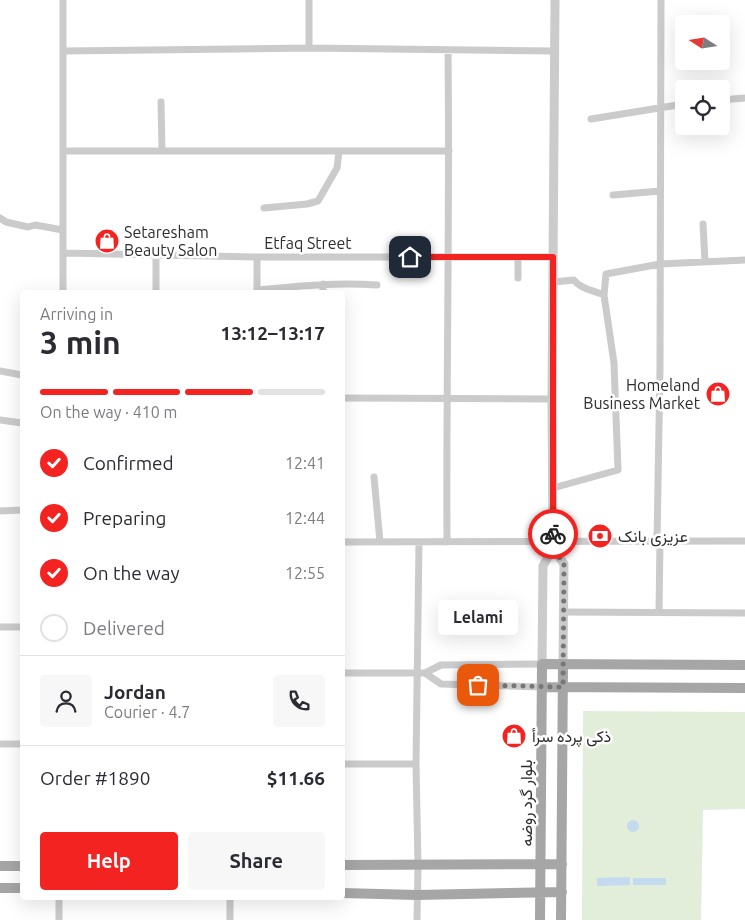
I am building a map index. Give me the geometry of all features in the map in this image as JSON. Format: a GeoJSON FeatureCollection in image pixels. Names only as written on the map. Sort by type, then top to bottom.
{"type":"FeatureCollection","features":[{"type":"Feature","properties":{"kind":"main road"},"geometry":{"type":"LineString","coordinates":[[542,664],[745,665]]}},
{"type":"Feature","properties":{"kind":"main road","name":"بلوار گرد روضه"},"geometry":{"type":"LineString","coordinates":[[540,920],[542,664]]}},
{"type":"Feature","properties":{"kind":"main road"},"geometry":{"type":"LineString","coordinates":[[562,920],[563,664]]}},
{"type":"Feature","properties":{"kind":"main road"},"geometry":{"type":"LineString","coordinates":[[542,687],[745,688]]}},
{"type":"Feature","properties":{"kind":"main road"},"geometry":{"type":"LineString","coordinates":[[345,865],[562,864]]}},
{"type":"Feature","properties":{"kind":"main road"},"geometry":{"type":"LineString","coordinates":[[0,866],[20,866]]}},
{"type":"Feature","properties":{"kind":"main road"},"geometry":{"type":"LineString","coordinates":[[0,888],[20,888]]}},
{"type":"Feature","properties":{"kind":"main road"},"geometry":{"type":"LineString","coordinates":[[345,893],[418,895],[562,892]]}},
{"type":"Feature","properties":{"kind":"street"},"geometry":{"type":"LineString","coordinates":[[63,0],[63,290]]}},
{"type":"Feature","properties":{"kind":"street"},"geometry":{"type":"LineString","coordinates":[[309,0],[309,48]]}},
{"type":"Feature","properties":{"kind":"street"},"geometry":{"type":"LineString","coordinates":[[345,673],[422,673],[441,665],[542,664],[543,566],[553,545],[552,399],[555,0]]}},
{"type":"Feature","properties":{"kind":"street"},"geometry":{"type":"LineString","coordinates":[[659,612],[661,0]]}},
{"type":"Feature","properties":{"kind":"street"},"geometry":{"type":"LineString","coordinates":[[63,51],[309,48],[554,51]]}},
{"type":"Feature","properties":{"kind":"street"},"geometry":{"type":"LineString","coordinates":[[447,542],[446,398],[450,151],[448,50]]}},
{"type":"Feature","properties":{"kind":"street"},"geometry":{"type":"LineString","coordinates":[[730,99],[745,98]]}},
{"type":"Feature","properties":{"kind":"street"},"geometry":{"type":"LineString","coordinates":[[161,102],[162,151]]}},
{"type":"Feature","properties":{"kind":"street"},"geometry":{"type":"LineString","coordinates":[[591,119],[675,105]]}},
{"type":"Feature","properties":{"kind":"street"},"geometry":{"type":"LineString","coordinates":[[63,151],[450,151]]}},
{"type":"Feature","properties":{"kind":"street"},"geometry":{"type":"LineString","coordinates":[[264,208],[307,204],[318,201],[337,168],[339,151]]}},
{"type":"Feature","properties":{"kind":"street"},"geometry":{"type":"LineString","coordinates":[[613,195],[660,191]]}},
{"type":"Feature","properties":{"kind":"street"},"geometry":{"type":"LineString","coordinates":[[0,218],[6,222],[28,227],[36,225],[63,230]]}},
{"type":"Feature","properties":{"kind":"street"},"geometry":{"type":"LineString","coordinates":[[703,224],[705,262]]}},
{"type":"Feature","properties":{"kind":"street","name":"Etfaq Street"},"geometry":{"type":"LineString","coordinates":[[64,253],[257,257],[553,257]]}},
{"type":"Feature","properties":{"kind":"street"},"geometry":{"type":"LineString","coordinates":[[156,255],[156,290]]}},
{"type":"Feature","properties":{"kind":"street"},"geometry":{"type":"LineString","coordinates":[[257,257],[257,290]]}},
{"type":"Feature","properties":{"kind":"street"},"geometry":{"type":"LineString","coordinates":[[518,257],[518,278]]}},
{"type":"Feature","properties":{"kind":"street"},"geometry":{"type":"LineString","coordinates":[[553,488],[618,470],[614,363],[604,294],[606,274],[660,264],[745,260]]}},
{"type":"Feature","properties":{"kind":"street"},"geometry":{"type":"LineString","coordinates":[[553,282],[574,280],[575,283],[604,294]]}},
{"type":"Feature","properties":{"kind":"street"},"geometry":{"type":"LineString","coordinates":[[264,290],[297,285],[348,283],[378,285]]}},
{"type":"Feature","properties":{"kind":"street"},"geometry":{"type":"LineString","coordinates":[[323,284],[323,290]]}},
{"type":"Feature","properties":{"kind":"street"},"geometry":{"type":"LineString","coordinates":[[0,371],[20,375]]}},
{"type":"Feature","properties":{"kind":"street"},"geometry":{"type":"LineString","coordinates":[[345,398],[552,399]]}},
{"type":"Feature","properties":{"kind":"street"},"geometry":{"type":"LineString","coordinates":[[0,420],[20,424]]}},
{"type":"Feature","properties":{"kind":"street"},"geometry":{"type":"LineString","coordinates":[[374,477],[380,542]]}},
{"type":"Feature","properties":{"kind":"street"},"geometry":{"type":"LineString","coordinates":[[0,511],[20,510]]}},
{"type":"Feature","properties":{"kind":"street"},"geometry":{"type":"LineString","coordinates":[[345,542],[553,545],[659,541],[745,541]]}},
{"type":"Feature","properties":{"kind":"street"},"geometry":{"type":"LineString","coordinates":[[417,920],[416,764],[422,673],[419,543]]}},
{"type":"Feature","properties":{"kind":"street"},"geometry":{"type":"LineString","coordinates":[[553,545],[564,564],[563,664]]}},
{"type":"Feature","properties":{"kind":"street"},"geometry":{"type":"LineString","coordinates":[[564,612],[745,613]]}},
{"type":"Feature","properties":{"kind":"street"},"geometry":{"type":"LineString","coordinates":[[0,627],[20,627]]}},
{"type":"Feature","properties":{"kind":"street"},"geometry":{"type":"LineString","coordinates":[[422,673],[441,684],[542,687]]}},
{"type":"Feature","properties":{"kind":"street"},"geometry":{"type":"LineString","coordinates":[[0,744],[20,744]]}},
{"type":"Feature","properties":{"kind":"street"},"geometry":{"type":"LineString","coordinates":[[345,764],[416,764]]}},
{"type":"Feature","properties":{"kind":"street"},"geometry":{"type":"LineString","coordinates":[[59,900],[59,920]]}},
{"type":"Feature","properties":{"kind":"street"},"geometry":{"type":"LineString","coordinates":[[230,900],[230,920]]}},
{"type":"Feature","properties":{"kind":"green space"},"geometry":{"type":"Polygon","coordinates":[[[583,711],[745,712],[745,809],[703,810],[701,920],[582,920],[583,711]]]}},
{"type":"Feature","properties":{"kind":"water"},"geometry":{"type":"Polygon","coordinates":[[[631,820],[635,820],[639,826],[635,832],[631,832],[627,828],[627,824],[631,820]]]}},
{"type":"Feature","properties":{"kind":"water"},"geometry":{"type":"Polygon","coordinates":[[[630,877],[630,885],[597,886],[597,878],[630,877]]]}},
{"type":"Feature","properties":{"kind":"water"},"geometry":{"type":"Polygon","coordinates":[[[633,878],[666,878],[666,885],[633,885],[633,878]]]}},
{"type":"Feature","properties":{"kind":"way so far"},"geometry":{"type":"LineString","coordinates":[[478,685],[563,687],[564,564],[553,548],[553,534]]}},
{"type":"Feature","properties":{"kind":"place","name":"Setaresham Beauty Salon"},"geometry":{"type":"Point","coordinates":[107,241]}},
{"type":"Feature","properties":{"kind":"place","name":"Homeland Business Market"},"geometry":{"type":"Point","coordinates":[718,394]}},
{"type":"Feature","properties":{"kind":"place","name":"عزیزی بانک"},"geometry":{"type":"Point","coordinates":[600,536]}},
{"type":"Feature","properties":{"kind":"place","name":"Lelami"},"geometry":{"type":"Point","coordinates":[478,685]}},
{"type":"Feature","properties":{"kind":"place","name":"ذکی پرده سرأ"},"geometry":{"type":"Point","coordinates":[514,736]}},
{"type":"Feature","properties":{"kind":"route"},"geometry":{"type":"LineString","coordinates":[[410,257],[553,257],[553,534]]}}]}
